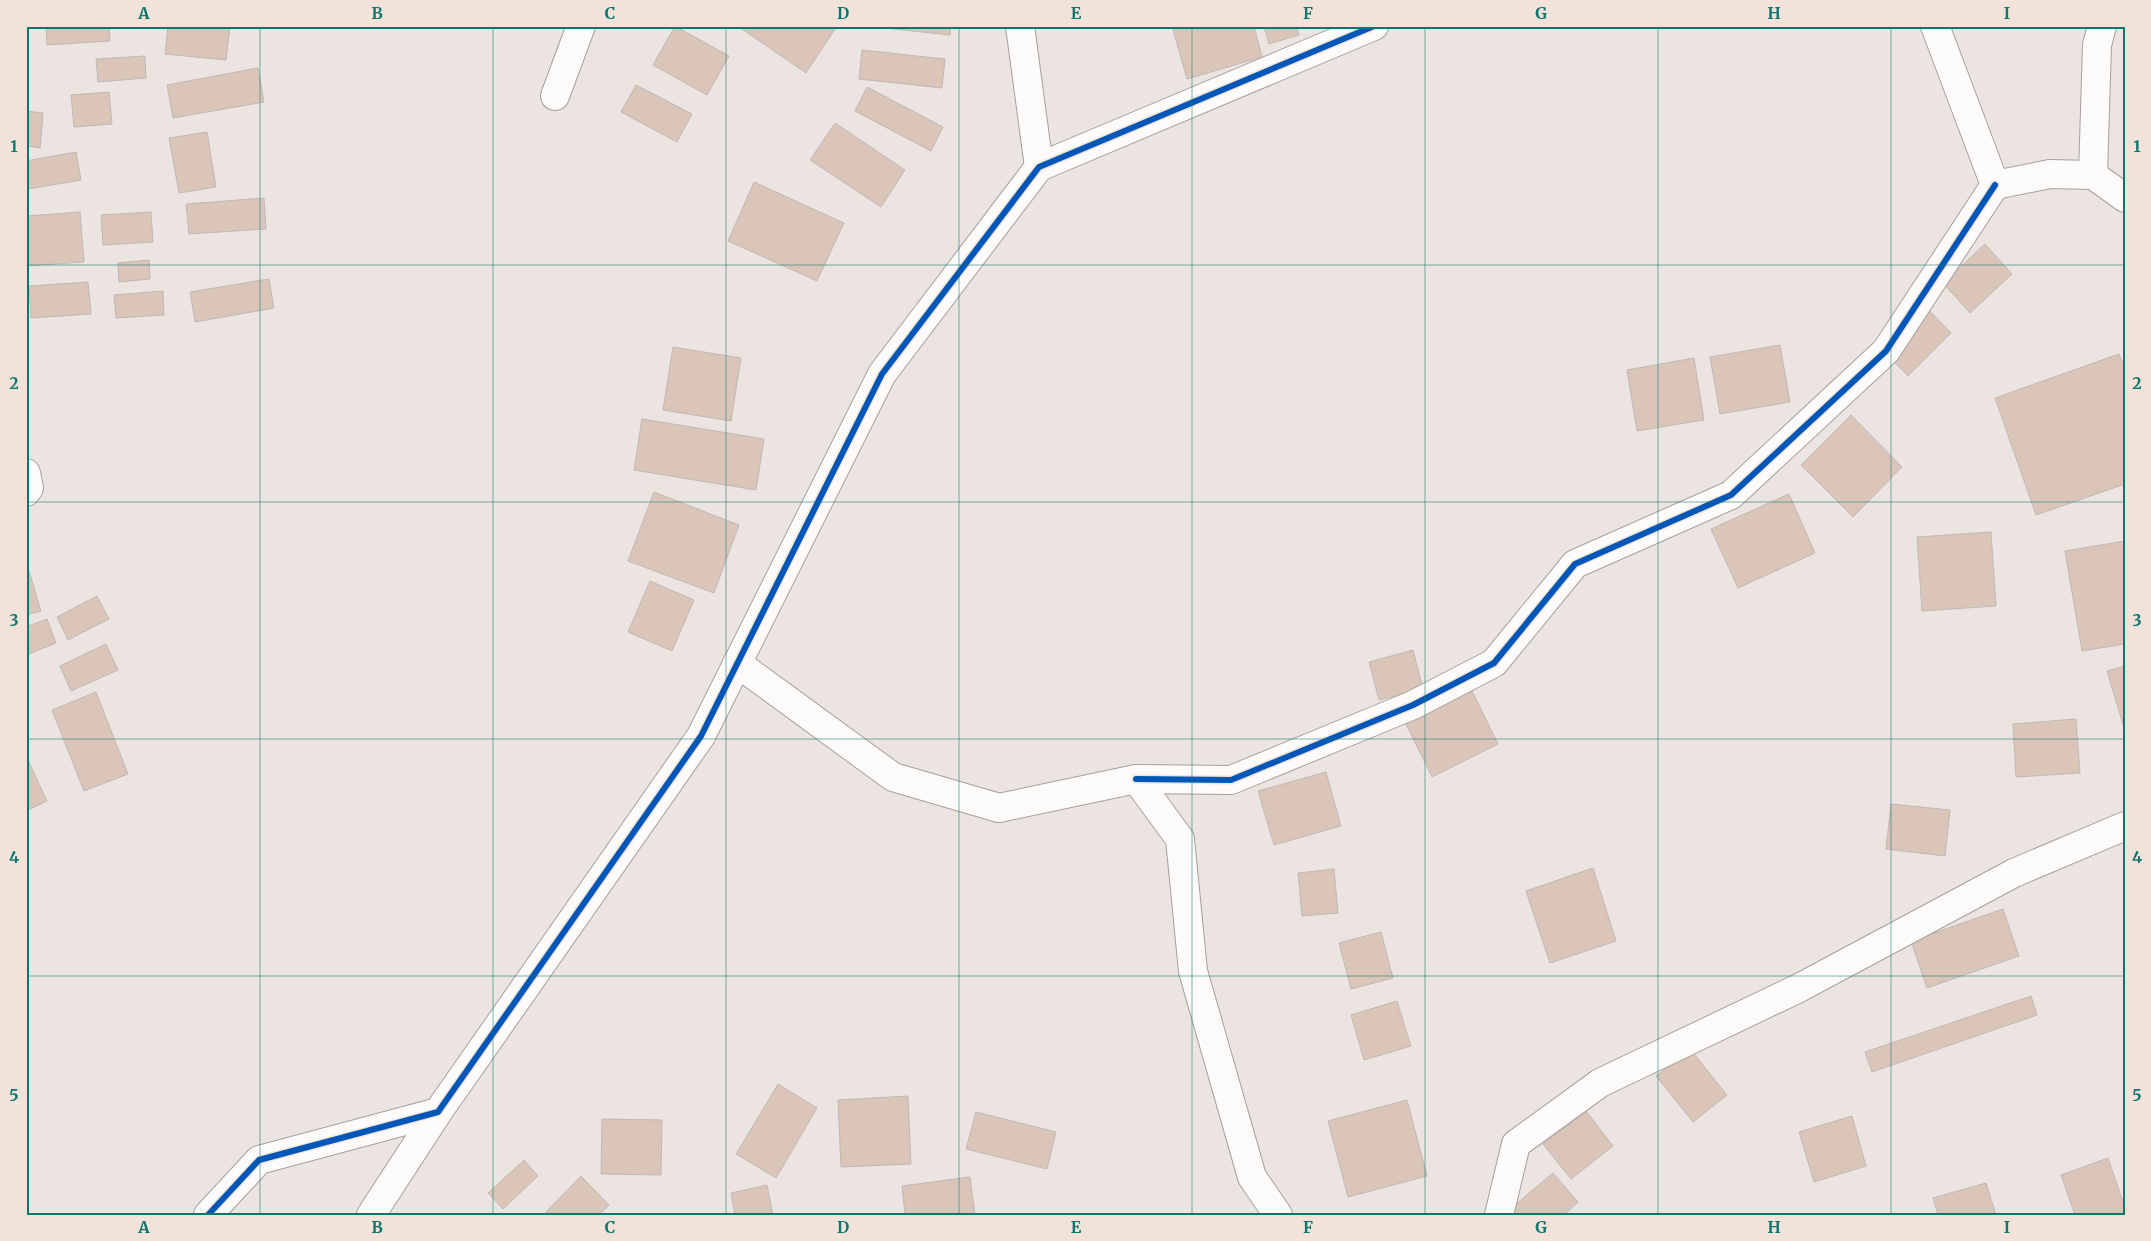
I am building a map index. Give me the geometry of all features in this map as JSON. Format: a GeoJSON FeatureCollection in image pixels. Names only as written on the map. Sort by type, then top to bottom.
{"type":"FeatureCollection","features":[{"type":"Feature","properties":{"kind":"street"},"geometry":{"type":"LineString","coordinates":[[556,96],[581,26]]}},
{"type":"Feature","properties":{"kind":"street"},"geometry":{"type":"LineString","coordinates":[[1020,26],[1039,167]]}},
{"type":"Feature","properties":{"kind":"street"},"geometry":{"type":"LineString","coordinates":[[371,1215],[438,1112],[701,736],[882,374],[1039,167],[1374,26]]}},
{"type":"Feature","properties":{"kind":"street"},"geometry":{"type":"LineString","coordinates":[[1935,26],[1995,185]]}},
{"type":"Feature","properties":{"kind":"street"},"geometry":{"type":"LineString","coordinates":[[2093,175],[2097,45],[2102,26]]}},
{"type":"Feature","properties":{"kind":"street"},"geometry":{"type":"LineString","coordinates":[[737,663],[893,777],[999,808],[1136,780],[1231,780],[1413,705],[1494,663],[1575,564],[1731,494],[1886,351],[1995,185],[2050,174],[2093,175],[2125,198]]}},
{"type":"Feature","properties":{"kind":"street"},"geometry":{"type":"LineString","coordinates":[[26,473],[29,488],[26,492]]}},
{"type":"Feature","properties":{"kind":"street"},"geometry":{"type":"LineString","coordinates":[[1136,780],[1180,839],[1193,971],[1252,1177],[1278,1215]]}},
{"type":"Feature","properties":{"kind":"street"},"geometry":{"type":"LineString","coordinates":[[1499,1215],[1516,1144],[1600,1083],[1799,988],[2014,873],[2125,826]]}},
{"type":"Feature","properties":{"kind":"street"},"geometry":{"type":"LineString","coordinates":[[208,1215],[260,1160],[438,1112]]}},
{"type":"Feature","properties":{"kind":"building"},"geometry":{"type":"Polygon","coordinates":[[[46,26],[109,26],[110,41],[47,45],[46,26]]]}},
{"type":"Feature","properties":{"kind":"building"},"geometry":{"type":"Polygon","coordinates":[[[168,26],[230,26],[226,60],[165,54],[168,26]]]}},
{"type":"Feature","properties":{"kind":"building"},"geometry":{"type":"Polygon","coordinates":[[[675,26],[729,56],[707,95],[653,65],[675,26]]]}},
{"type":"Feature","properties":{"kind":"building"},"geometry":{"type":"Polygon","coordinates":[[[744,26],[837,26],[806,73],[742,29],[744,26]]]}},
{"type":"Feature","properties":{"kind":"building"},"geometry":{"type":"Polygon","coordinates":[[[885,26],[951,26],[950,35],[885,28],[885,26]]]}},
{"type":"Feature","properties":{"kind":"building"},"geometry":{"type":"Polygon","coordinates":[[[1172,26],[1254,26],[1262,57],[1187,79],[1172,26]]]}},
{"type":"Feature","properties":{"kind":"building"},"geometry":{"type":"Polygon","coordinates":[[[1264,26],[1296,26],[1299,35],[1269,44],[1264,26]]]}},
{"type":"Feature","properties":{"kind":"building"},"geometry":{"type":"Polygon","coordinates":[[[862,50],[945,59],[942,88],[859,79],[862,50]]]}},
{"type":"Feature","properties":{"kind":"building"},"geometry":{"type":"Polygon","coordinates":[[[145,56],[146,78],[98,82],[96,59],[145,56]]]}},
{"type":"Feature","properties":{"kind":"building"},"geometry":{"type":"Polygon","coordinates":[[[258,68],[264,102],[173,118],[167,85],[258,68]]]}},
{"type":"Feature","properties":{"kind":"building"},"geometry":{"type":"Polygon","coordinates":[[[636,85],[692,114],[677,142],[621,112],[636,85]]]}},
{"type":"Feature","properties":{"kind":"building"},"geometry":{"type":"Polygon","coordinates":[[[867,87],[943,127],[931,151],[855,111],[867,87]]]}},
{"type":"Feature","properties":{"kind":"building"},"geometry":{"type":"Polygon","coordinates":[[[109,92],[112,124],[74,127],[71,95],[109,92]]]}},
{"type":"Feature","properties":{"kind":"building"},"geometry":{"type":"Polygon","coordinates":[[[26,111],[43,113],[40,148],[26,146],[26,111]]]}},
{"type":"Feature","properties":{"kind":"building"},"geometry":{"type":"Polygon","coordinates":[[[835,123],[905,170],[881,207],[810,160],[835,123]]]}},
{"type":"Feature","properties":{"kind":"building"},"geometry":{"type":"Polygon","coordinates":[[[207,132],[216,187],[179,193],[169,138],[207,132]]]}},
{"type":"Feature","properties":{"kind":"building"},"geometry":{"type":"Polygon","coordinates":[[[76,152],[81,180],[28,189],[26,161],[76,152]]]}},
{"type":"Feature","properties":{"kind":"building"},"geometry":{"type":"Polygon","coordinates":[[[754,182],[844,223],[817,281],[728,241],[754,182]]]}},
{"type":"Feature","properties":{"kind":"building"},"geometry":{"type":"Polygon","coordinates":[[[264,198],[266,229],[189,234],[186,204],[264,198]]]}},
{"type":"Feature","properties":{"kind":"building"},"geometry":{"type":"Polygon","coordinates":[[[80,212],[84,262],[26,266],[26,216],[80,212]]]}},
{"type":"Feature","properties":{"kind":"building"},"geometry":{"type":"Polygon","coordinates":[[[151,212],[153,242],[103,245],[101,215],[151,212]]]}},
{"type":"Feature","properties":{"kind":"building"},"geometry":{"type":"Polygon","coordinates":[[[1985,244],[2012,274],[1970,313],[1943,283],[1985,244]]]}},
{"type":"Feature","properties":{"kind":"building"},"geometry":{"type":"Polygon","coordinates":[[[149,260],[150,279],[119,282],[118,263],[149,260]]]}},
{"type":"Feature","properties":{"kind":"building"},"geometry":{"type":"Polygon","coordinates":[[[269,279],[274,308],[195,322],[190,292],[269,279]]]}},
{"type":"Feature","properties":{"kind":"building"},"geometry":{"type":"Polygon","coordinates":[[[88,282],[91,314],[31,318],[29,286],[88,282]]]}},
{"type":"Feature","properties":{"kind":"building"},"geometry":{"type":"Polygon","coordinates":[[[163,291],[164,315],[116,318],[114,295],[163,291]]]}},
{"type":"Feature","properties":{"kind":"building"},"geometry":{"type":"Polygon","coordinates":[[[1925,306],[1951,333],[1908,376],[1882,349],[1925,306]]]}},
{"type":"Feature","properties":{"kind":"building"},"geometry":{"type":"Polygon","coordinates":[[[1780,345],[1790,402],[1720,414],[1710,357],[1780,345]]]}},
{"type":"Feature","properties":{"kind":"building"},"geometry":{"type":"Polygon","coordinates":[[[673,347],[741,358],[731,421],[663,410],[673,347]]]}},
{"type":"Feature","properties":{"kind":"building"},"geometry":{"type":"Polygon","coordinates":[[[2119,354],[2125,370],[2125,484],[2036,515],[1995,398],[2119,354]]]}},
{"type":"Feature","properties":{"kind":"building"},"geometry":{"type":"Polygon","coordinates":[[[1694,358],[1704,420],[1637,431],[1627,370],[1694,358]]]}},
{"type":"Feature","properties":{"kind":"building"},"geometry":{"type":"Polygon","coordinates":[[[1851,415],[1902,467],[1853,517],[1801,465],[1851,415]]]}},
{"type":"Feature","properties":{"kind":"building"},"geometry":{"type":"Polygon","coordinates":[[[642,419],[764,439],[756,490],[634,470],[642,419]]]}},
{"type":"Feature","properties":{"kind":"building"},"geometry":{"type":"Polygon","coordinates":[[[654,492],[739,525],[714,593],[628,561],[654,492]]]}},
{"type":"Feature","properties":{"kind":"building"},"geometry":{"type":"Polygon","coordinates":[[[1789,494],[1815,553],[1738,588],[1711,529],[1789,494]]]}},
{"type":"Feature","properties":{"kind":"building"},"geometry":{"type":"Polygon","coordinates":[[[1991,532],[1996,606],[1922,611],[1917,537],[1991,532]]]}},
{"type":"Feature","properties":{"kind":"building"},"geometry":{"type":"Polygon","coordinates":[[[2125,541],[2125,644],[2082,651],[2065,551],[2125,541]]]}},
{"type":"Feature","properties":{"kind":"building"},"geometry":{"type":"Polygon","coordinates":[[[26,561],[41,611],[26,615],[26,561]]]}},
{"type":"Feature","properties":{"kind":"building"},"geometry":{"type":"Polygon","coordinates":[[[650,581],[694,600],[672,651],[628,632],[650,581]]]}},
{"type":"Feature","properties":{"kind":"building"},"geometry":{"type":"Polygon","coordinates":[[[97,596],[109,619],[68,640],[57,617],[97,596]]]}},
{"type":"Feature","properties":{"kind":"building"},"geometry":{"type":"Polygon","coordinates":[[[47,619],[56,643],[26,655],[26,627],[47,619]]]}},
{"type":"Feature","properties":{"kind":"building"},"geometry":{"type":"Polygon","coordinates":[[[106,644],[118,670],[71,691],[60,666],[106,644]]]}},
{"type":"Feature","properties":{"kind":"building"},"geometry":{"type":"Polygon","coordinates":[[[1413,650],[1423,689],[1379,700],[1369,662],[1413,650]]]}},
{"type":"Feature","properties":{"kind":"building"},"geometry":{"type":"Polygon","coordinates":[[[2125,666],[2125,731],[2107,671],[2125,666]]]}},
{"type":"Feature","properties":{"kind":"building"},"geometry":{"type":"Polygon","coordinates":[[[1471,689],[1498,744],[1432,777],[1405,722],[1471,689]]]}},
{"type":"Feature","properties":{"kind":"building"},"geometry":{"type":"Polygon","coordinates":[[[96,692],[128,774],[84,791],[52,710],[96,692]]]}},
{"type":"Feature","properties":{"kind":"building"},"geometry":{"type":"Polygon","coordinates":[[[2076,719],[2080,773],[2016,777],[2013,724],[2076,719]]]}},
{"type":"Feature","properties":{"kind":"building"},"geometry":{"type":"Polygon","coordinates":[[[26,756],[47,801],[26,811],[26,756]]]}},
{"type":"Feature","properties":{"kind":"building"},"geometry":{"type":"Polygon","coordinates":[[[1326,772],[1341,826],[1274,845],[1258,791],[1326,772]]]}},
{"type":"Feature","properties":{"kind":"building"},"geometry":{"type":"Polygon","coordinates":[[[1891,804],[1950,810],[1945,856],[1886,849],[1891,804]]]}},
{"type":"Feature","properties":{"kind":"building"},"geometry":{"type":"Polygon","coordinates":[[[1593,868],[1616,941],[1550,963],[1526,891],[1593,868]]]}},
{"type":"Feature","properties":{"kind":"building"},"geometry":{"type":"Polygon","coordinates":[[[1334,869],[1338,913],[1302,916],[1298,873],[1334,869]]]}},
{"type":"Feature","properties":{"kind":"building"},"geometry":{"type":"Polygon","coordinates":[[[2003,909],[2019,956],[1927,988],[1911,941],[2003,909]]]}},
{"type":"Feature","properties":{"kind":"building"},"geometry":{"type":"Polygon","coordinates":[[[1381,932],[1393,978],[1351,989],[1339,943],[1381,932]]]}},
{"type":"Feature","properties":{"kind":"building"},"geometry":{"type":"Polygon","coordinates":[[[2031,996],[2037,1015],[1872,1072],[1865,1052],[2031,996]]]}},
{"type":"Feature","properties":{"kind":"building"},"geometry":{"type":"Polygon","coordinates":[[[1397,1001],[1411,1046],[1364,1060],[1351,1015],[1397,1001]]]}},
{"type":"Feature","properties":{"kind":"building"},"geometry":{"type":"Polygon","coordinates":[[[1690,1049],[1727,1095],[1693,1122],[1656,1076],[1690,1049]]]}},
{"type":"Feature","properties":{"kind":"building"},"geometry":{"type":"Polygon","coordinates":[[[778,1084],[817,1108],[776,1178],[736,1154],[778,1084]]]}},
{"type":"Feature","properties":{"kind":"building"},"geometry":{"type":"Polygon","coordinates":[[[908,1096],[911,1164],[841,1167],[838,1100],[908,1096]]]}},
{"type":"Feature","properties":{"kind":"building"},"geometry":{"type":"Polygon","coordinates":[[[1407,1100],[1427,1176],[1348,1197],[1328,1121],[1407,1100]]]}},
{"type":"Feature","properties":{"kind":"building"},"geometry":{"type":"Polygon","coordinates":[[[1586,1111],[1613,1146],[1571,1179],[1543,1144],[1586,1111]]]}},
{"type":"Feature","properties":{"kind":"building"},"geometry":{"type":"Polygon","coordinates":[[[976,1112],[1056,1132],[1047,1169],[966,1149],[976,1112]]]}},
{"type":"Feature","properties":{"kind":"building"},"geometry":{"type":"Polygon","coordinates":[[[1852,1116],[1866,1166],[1814,1182],[1799,1132],[1852,1116]]]}},
{"type":"Feature","properties":{"kind":"building"},"geometry":{"type":"Polygon","coordinates":[[[602,1119],[662,1120],[661,1175],[601,1174],[602,1119]]]}},
{"type":"Feature","properties":{"kind":"building"},"geometry":{"type":"Polygon","coordinates":[[[2108,1158],[2125,1208],[2125,1215],[2075,1215],[2061,1175],[2108,1158]]]}},
{"type":"Feature","properties":{"kind":"building"},"geometry":{"type":"Polygon","coordinates":[[[524,1160],[538,1176],[503,1209],[488,1193],[524,1160]]]}},
{"type":"Feature","properties":{"kind":"building"},"geometry":{"type":"Polygon","coordinates":[[[1553,1173],[1578,1202],[1564,1215],[1503,1215],[1553,1173]]]}},
{"type":"Feature","properties":{"kind":"building"},"geometry":{"type":"Polygon","coordinates":[[[581,1176],[609,1205],[599,1215],[543,1215],[581,1176]]]}},
{"type":"Feature","properties":{"kind":"building"},"geometry":{"type":"Polygon","coordinates":[[[970,1177],[975,1215],[905,1215],[902,1186],[970,1177]]]}},
{"type":"Feature","properties":{"kind":"building"},"geometry":{"type":"Polygon","coordinates":[[[1986,1183],[1996,1215],[1938,1215],[1933,1198],[1986,1183]]]}},
{"type":"Feature","properties":{"kind":"building"},"geometry":{"type":"Polygon","coordinates":[[[767,1185],[773,1215],[735,1215],[731,1193],[767,1185]]]}},
{"type":"Feature","properties":{"kind":"cycle path"},"geometry":{"type":"LineString","coordinates":[[208,1215],[259,1160],[438,1112],[701,736],[882,374],[1039,167],[1374,26]]}},
{"type":"Feature","properties":{"kind":"cycle path"},"geometry":{"type":"LineString","coordinates":[[1136,779],[1231,780],[1413,705],[1494,663],[1575,564],[1731,495],[1886,351],[1995,185]]}}]}
